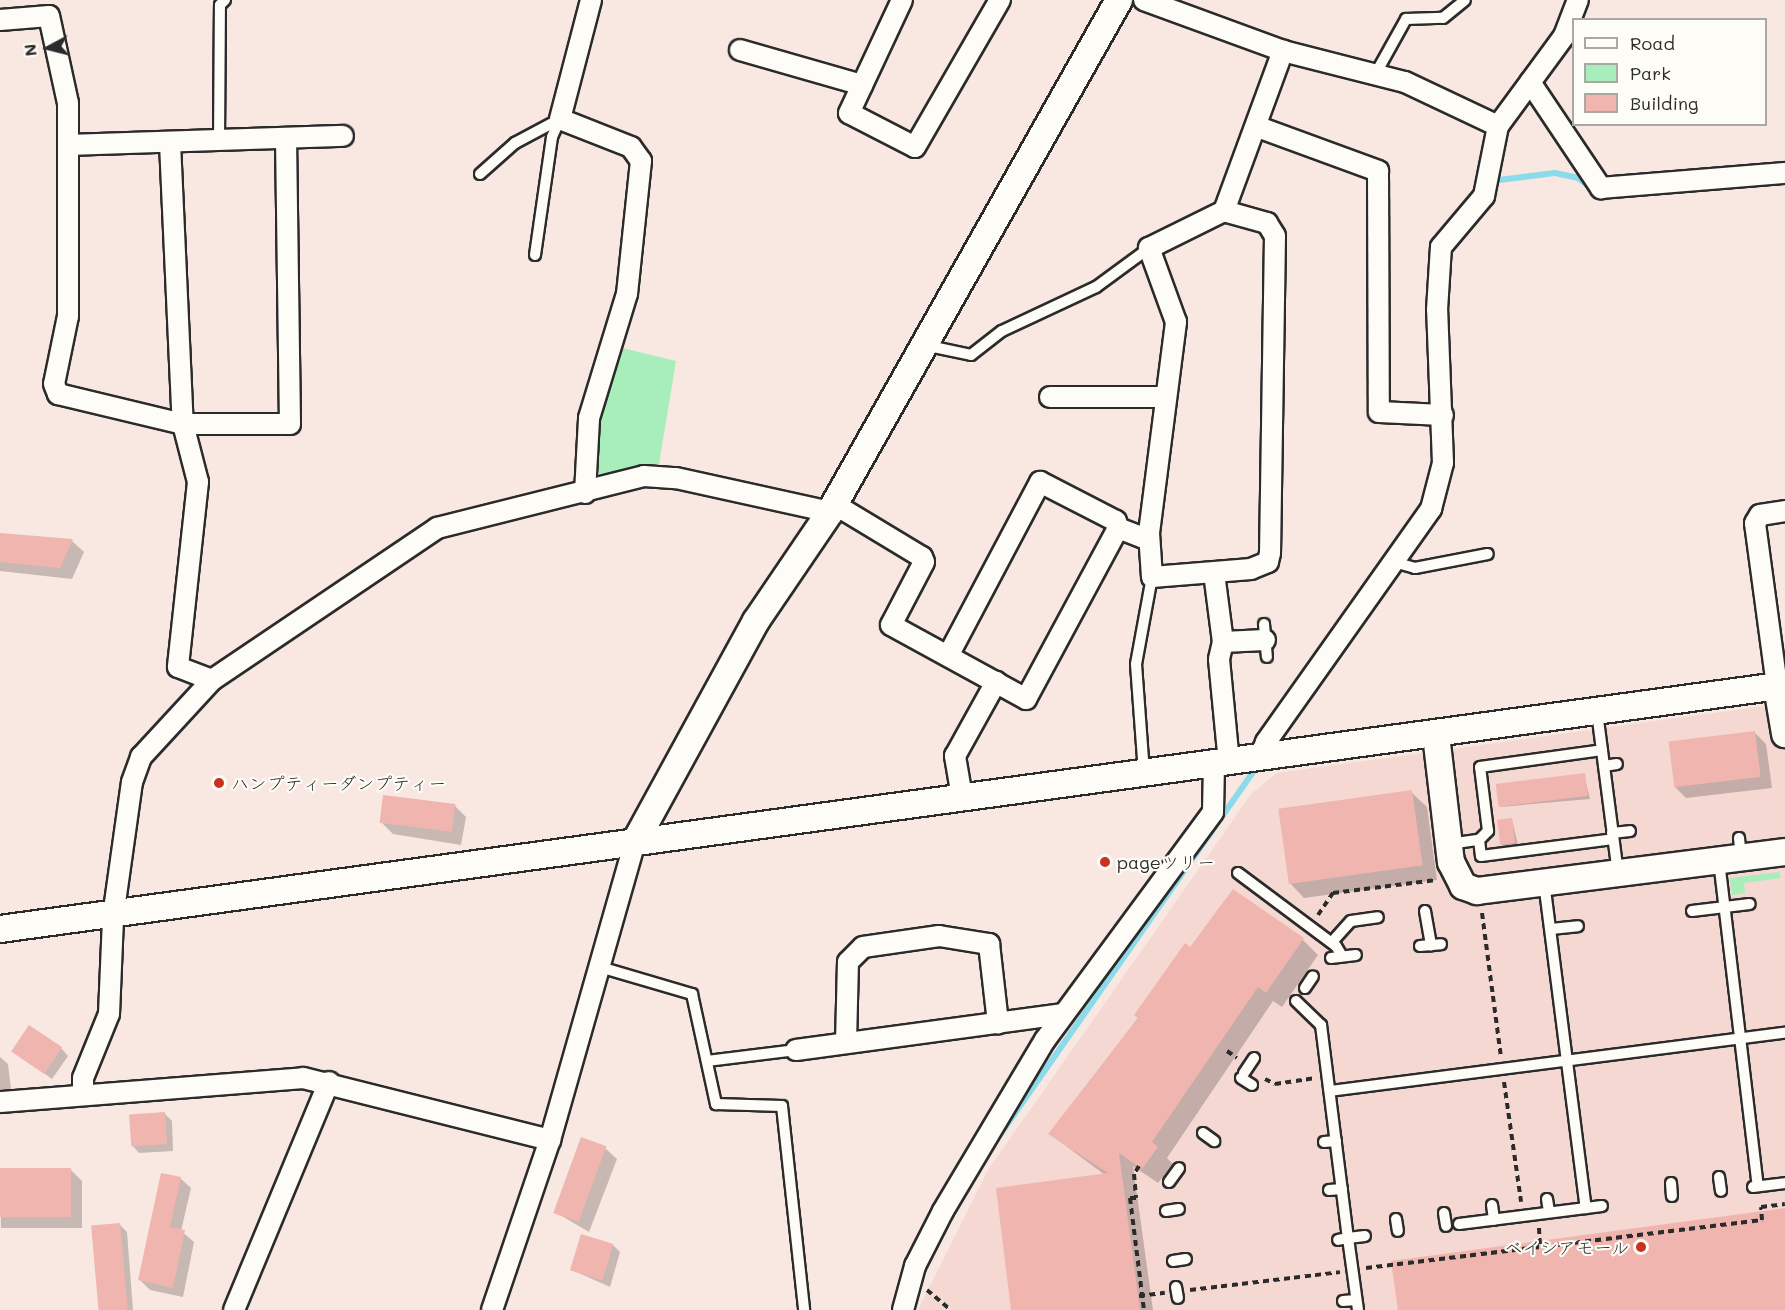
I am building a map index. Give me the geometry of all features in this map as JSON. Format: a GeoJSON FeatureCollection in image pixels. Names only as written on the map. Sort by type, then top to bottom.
{"type":"FeatureCollection","features":[{"type":"Feature","properties":{"kind":"street"},"geometry":{"type":"LineString","coordinates":[[585,494],[589,418],[627,294],[641,161],[631,147],[560,119],[591,0]]}},
{"type":"Feature","properties":{"kind":"street"},"geometry":{"type":"LineString","coordinates":[[902,0],[849,113],[915,147],[1000,0]]}},
{"type":"Feature","properties":{"kind":"street"},"geometry":{"type":"LineString","coordinates":[[492,1310],[550,1140],[635,842],[756,621],[832,508],[921,344],[1119,0]]}},
{"type":"Feature","properties":{"kind":"street"},"geometry":{"type":"LineString","coordinates":[[1144,0],[1283,51],[1376,74],[1498,126]]}},
{"type":"Feature","properties":{"kind":"street"},"geometry":{"type":"LineString","coordinates":[[1260,757],[1266,742],[1431,509],[1439,486],[1443,415],[1438,258],[1448,237],[1484,196],[1498,126],[1564,36],[1578,0]]}},
{"type":"Feature","properties":{"kind":"street"},"geometry":{"type":"LineString","coordinates":[[0,20],[49,16],[69,104],[68,316],[54,384],[58,394],[183,424],[290,424],[286,141]]}},
{"type":"Feature","properties":{"kind":"street"},"geometry":{"type":"LineString","coordinates":[[740,50],[862,85]]}},
{"type":"Feature","properties":{"kind":"street"},"geometry":{"type":"LineString","coordinates":[[1224,211],[1267,223],[1275,236],[1270,553],[1260,567],[1152,577],[1149,533],[1176,316],[1149,248],[1224,211],[1258,127],[1283,51]]}},
{"type":"Feature","properties":{"kind":"street"},"geometry":{"type":"LineString","coordinates":[[1530,82],[1601,188],[1785,173]]}},
{"type":"Feature","properties":{"kind":"street"},"geometry":{"type":"LineString","coordinates":[[1258,127],[1378,171],[1379,412],[1443,415]]}},
{"type":"Feature","properties":{"kind":"street"},"geometry":{"type":"LineString","coordinates":[[70,145],[286,141],[343,136]]}},
{"type":"Feature","properties":{"kind":"street"},"geometry":{"type":"LineString","coordinates":[[170,143],[183,424],[198,482],[178,667],[212,680]]}},
{"type":"Feature","properties":{"kind":"street"},"geometry":{"type":"LineString","coordinates":[[1050,397],[1165,397]]}},
{"type":"Feature","properties":{"kind":"street"},"geometry":{"type":"LineString","coordinates":[[83,1093],[83,1078],[109,1014],[113,917],[132,782],[141,757],[212,680],[437,528],[585,494],[644,476],[676,478],[832,508],[922,557],[924,562],[891,625],[1026,699],[1118,528],[1116,521],[1040,482],[948,656]]}},
{"type":"Feature","properties":{"kind":"street"},"geometry":{"type":"LineString","coordinates":[[1785,512],[1760,515],[1755,523],[1781,686],[1785,734]]}},
{"type":"Feature","properties":{"kind":"street"},"geometry":{"type":"LineString","coordinates":[[1118,528],[1142,537],[1149,533]]}},
{"type":"Feature","properties":{"kind":"street"},"geometry":{"type":"LineString","coordinates":[[903,1310],[915,1266],[943,1211],[1064,1014],[1213,812],[1222,764],[1219,660],[1222,642],[1214,573]]}},
{"type":"Feature","properties":{"kind":"street"},"geometry":{"type":"LineString","coordinates":[[1222,642],[1265,640]]}},
{"type":"Feature","properties":{"kind":"street"},"geometry":{"type":"LineString","coordinates":[[962,796],[955,756],[996,682]]}},
{"type":"Feature","properties":{"kind":"street"},"geometry":{"type":"LineString","coordinates":[[0,929],[113,917],[962,796],[1222,764],[1781,686]]}},
{"type":"Feature","properties":{"kind":"street"},"geometry":{"type":"LineString","coordinates":[[1436,735],[1449,844],[1463,886],[1477,891],[1618,873],[1733,852],[1785,852]]}},
{"type":"Feature","properties":{"kind":"street"},"geometry":{"type":"LineString","coordinates":[[846,1043],[848,962],[863,947],[939,936],[990,944],[998,1023]]}},
{"type":"Feature","properties":{"kind":"street"},"geometry":{"type":"LineString","coordinates":[[796,1050],[1064,1014]]}},
{"type":"Feature","properties":{"kind":"street"},"geometry":{"type":"LineString","coordinates":[[0,1102],[83,1093],[303,1078],[329,1082],[550,1140]]}},
{"type":"Feature","properties":{"kind":"street"},"geometry":{"type":"LineString","coordinates":[[234,1310],[329,1082]]}},
{"type":"Feature","properties":{"kind":"lane"},"geometry":{"type":"LineString","coordinates":[[219,142],[220,6],[225,0]]}},
{"type":"Feature","properties":{"kind":"lane"},"geometry":{"type":"LineString","coordinates":[[1376,74],[1406,19],[1443,18],[1465,0]]}},
{"type":"Feature","properties":{"kind":"lane"},"geometry":{"type":"LineString","coordinates":[[480,174],[515,143],[560,119]]}},
{"type":"Feature","properties":{"kind":"lane"},"geometry":{"type":"LineString","coordinates":[[535,255],[552,137],[560,119]]}},
{"type":"Feature","properties":{"kind":"lane"},"geometry":{"type":"LineString","coordinates":[[921,344],[971,355],[1002,331],[1096,287],[1149,248]]}},
{"type":"Feature","properties":{"kind":"lane"},"geometry":{"type":"LineString","coordinates":[[1394,562],[1415,568],[1488,554]]}},
{"type":"Feature","properties":{"kind":"lane"},"geometry":{"type":"LineString","coordinates":[[1144,774],[1136,664],[1152,577]]}},
{"type":"Feature","properties":{"kind":"lane"},"geometry":{"type":"LineString","coordinates":[[1597,712],[1618,873]]}},
{"type":"Feature","properties":{"kind":"lane"},"geometry":{"type":"LineString","coordinates":[[1449,844],[1479,840],[1488,831],[1480,767],[1602,750]]}},
{"type":"Feature","properties":{"kind":"lane"},"geometry":{"type":"LineString","coordinates":[[1604,766],[1617,764]]}},
{"type":"Feature","properties":{"kind":"lane"},"geometry":{"type":"LineString","coordinates":[[1479,840],[1481,856],[1613,836],[1629,831]]}},
{"type":"Feature","properties":{"kind":"lane"},"geometry":{"type":"LineString","coordinates":[[1733,852],[1723,907],[1756,1187],[1785,1183]]}},
{"type":"Feature","properties":{"kind":"lane"},"geometry":{"type":"LineString","coordinates":[[1238,873],[1332,942],[1337,957],[1356,955]]}},
{"type":"Feature","properties":{"kind":"lane"},"geometry":{"type":"LineString","coordinates":[[1544,882],[1586,1208]]}},
{"type":"Feature","properties":{"kind":"lane"},"geometry":{"type":"LineString","coordinates":[[1692,911],[1750,904]]}},
{"type":"Feature","properties":{"kind":"lane"},"geometry":{"type":"LineString","coordinates":[[1425,911],[1430,945]]}},
{"type":"Feature","properties":{"kind":"lane"},"geometry":{"type":"LineString","coordinates":[[1332,942],[1351,921],[1378,917]]}},
{"type":"Feature","properties":{"kind":"lane"},"geometry":{"type":"LineString","coordinates":[[1551,930],[1578,926]]}},
{"type":"Feature","properties":{"kind":"lane"},"geometry":{"type":"LineString","coordinates":[[600,967],[692,994],[716,1104],[782,1106],[804,1310]]}},
{"type":"Feature","properties":{"kind":"lane"},"geometry":{"type":"LineString","coordinates":[[1305,988],[1313,976]]}},
{"type":"Feature","properties":{"kind":"lane"},"geometry":{"type":"LineString","coordinates":[[1296,1000],[1321,1025],[1342,1189],[1343,1239],[1357,1305],[1343,1301]]}},
{"type":"Feature","properties":{"kind":"lane"},"geometry":{"type":"LineString","coordinates":[[1330,1091],[1785,1033]]}},
{"type":"Feature","properties":{"kind":"lane"},"geometry":{"type":"LineString","coordinates":[[707,1062],[796,1050]]}},
{"type":"Feature","properties":{"kind":"lane"},"geometry":{"type":"LineString","coordinates":[[1247,1069],[1252,1085]]}},
{"type":"Feature","properties":{"kind":"lane"},"geometry":{"type":"LineString","coordinates":[[1203,1133],[1214,1141]]}},
{"type":"Feature","properties":{"kind":"lane"},"geometry":{"type":"LineString","coordinates":[[1324,1142],[1336,1141]]}},
{"type":"Feature","properties":{"kind":"lane"},"geometry":{"type":"LineString","coordinates":[[1170,1182],[1179,1168]]}},
{"type":"Feature","properties":{"kind":"lane"},"geometry":{"type":"LineString","coordinates":[[1719,1177],[1721,1191]]}},
{"type":"Feature","properties":{"kind":"lane"},"geometry":{"type":"LineString","coordinates":[[1671,1184],[1672,1196]]}},
{"type":"Feature","properties":{"kind":"lane"},"geometry":{"type":"LineString","coordinates":[[1329,1190],[1342,1189]]}},
{"type":"Feature","properties":{"kind":"lane"},"geometry":{"type":"LineString","coordinates":[[1547,1199],[1549,1212]]}},
{"type":"Feature","properties":{"kind":"lane"},"geometry":{"type":"LineString","coordinates":[[1492,1205],[1494,1220]]}},
{"type":"Feature","properties":{"kind":"lane"},"geometry":{"type":"LineString","coordinates":[[1459,1224],[1602,1206]]}},
{"type":"Feature","properties":{"kind":"lane"},"geometry":{"type":"LineString","coordinates":[[1166,1211],[1179,1209]]}},
{"type":"Feature","properties":{"kind":"lane"},"geometry":{"type":"LineString","coordinates":[[1444,1213],[1446,1226]]}},
{"type":"Feature","properties":{"kind":"lane"},"geometry":{"type":"LineString","coordinates":[[1396,1219],[1398,1232]]}},
{"type":"Feature","properties":{"kind":"lane"},"geometry":{"type":"LineString","coordinates":[[1343,1239],[1365,1236]]}},
{"type":"Feature","properties":{"kind":"lane"},"geometry":{"type":"LineString","coordinates":[[1173,1261],[1186,1259]]}},
{"type":"Feature","properties":{"kind":"path"},"geometry":{"type":"LineString","coordinates":[[1311,927],[1333,893],[1439,879]]}},
{"type":"Feature","properties":{"kind":"path"},"geometry":{"type":"LineString","coordinates":[[1227,1051],[1247,1069],[1275,1084],[1329,1077]]}},
{"type":"Feature","properties":{"kind":"path"},"geometry":{"type":"LineString","coordinates":[[1491,1057],[1501,1056]]}},
{"type":"Feature","properties":{"kind":"path"},"geometry":{"type":"LineString","coordinates":[[1139,1166],[1134,1174],[1136,1198],[1130,1198],[1144,1310]]}},
{"type":"Feature","properties":{"kind":"path"},"geometry":{"type":"LineString","coordinates":[[1540,1245],[1762,1220],[1761,1207],[1785,1204]]}},
{"type":"Feature","properties":{"kind":"path"},"geometry":{"type":"LineString","coordinates":[[933,1292],[951,1310]]}},
{"type":"Feature","properties":{"kind":"shaded area"},"geometry":{"type":"Polygon","coordinates":[[[1785,703],[1785,1310],[918,1310],[988,1170],[1252,793],[1277,773],[1785,703]]]}},
{"type":"Feature","properties":{"kind":"green space"},"geometry":{"type":"Polygon","coordinates":[[[618,347],[676,361],[659,464],[612,474],[589,473],[588,457],[618,347]]]}},
{"type":"Feature","properties":{"kind":"green space"},"geometry":{"type":"Polygon","coordinates":[[[1779,872],[1781,878],[1744,883],[1745,893],[1732,895],[1730,878],[1779,872]]]}},
{"type":"Feature","properties":{"kind":"building"},"geometry":{"type":"Polygon","coordinates":[[[0,533],[73,539],[60,568],[0,562],[0,533]]]}},
{"type":"Feature","properties":{"kind":"building"},"geometry":{"type":"Polygon","coordinates":[[[1755,731],[1761,777],[1674,787],[1669,742],[1755,731]]]}},
{"type":"Feature","properties":{"kind":"building"},"geometry":{"type":"Polygon","coordinates":[[[1585,773],[1588,796],[1498,807],[1496,784],[1585,773]]]}},
{"type":"Feature","properties":{"kind":"building"},"geometry":{"type":"Polygon","coordinates":[[[1412,790],[1423,865],[1289,884],[1278,809],[1412,790]]]}},
{"type":"Feature","properties":{"kind":"building"},"geometry":{"type":"Polygon","coordinates":[[[383,795],[455,804],[452,832],[380,823],[383,795]]]}},
{"type":"Feature","properties":{"kind":"building"},"geometry":{"type":"Polygon","coordinates":[[[1512,818],[1515,843],[1500,845],[1497,820],[1512,818]]]}},
{"type":"Feature","properties":{"kind":"building"},"geometry":{"type":"Polygon","coordinates":[[[1233,889],[1304,938],[1266,993],[1258,987],[1152,1142],[1158,1147],[1142,1169],[1119,1153],[1140,1310],[1011,1310],[996,1188],[1108,1173],[1048,1134],[1138,1018],[1134,1015],[1185,943],[1190,947],[1233,889]]]}},
{"type":"Feature","properties":{"kind":"building"},"geometry":{"type":"Polygon","coordinates":[[[29,1025],[62,1047],[44,1074],[11,1052],[29,1025]]]}},
{"type":"Feature","properties":{"kind":"building"},"geometry":{"type":"Polygon","coordinates":[[[165,1112],[167,1144],[131,1146],[129,1115],[165,1112]]]}},
{"type":"Feature","properties":{"kind":"building"},"geometry":{"type":"Polygon","coordinates":[[[581,1137],[606,1146],[579,1222],[553,1213],[581,1137]]]}},
{"type":"Feature","properties":{"kind":"building"},"geometry":{"type":"Polygon","coordinates":[[[0,1168],[71,1168],[71,1217],[0,1217],[0,1168]]]}},
{"type":"Feature","properties":{"kind":"building"},"geometry":{"type":"Polygon","coordinates":[[[161,1173],[181,1177],[170,1227],[185,1230],[173,1288],[138,1280],[161,1173]]]}},
{"type":"Feature","properties":{"kind":"building","name":"ベイシアモール"},"geometry":{"type":"Polygon","coordinates":[[[1785,1208],[1785,1310],[1398,1310],[1391,1261],[1785,1208]]]}},
{"type":"Feature","properties":{"kind":"building"},"geometry":{"type":"Polygon","coordinates":[[[120,1223],[128,1310],[99,1310],[91,1226],[120,1223]]]}},
{"type":"Feature","properties":{"kind":"building"},"geometry":{"type":"Polygon","coordinates":[[[581,1234],[614,1244],[602,1280],[570,1270],[581,1234]]]}},
{"type":"Feature","properties":{"kind":"waterway"},"geometry":{"type":"LineString","coordinates":[[1491,181],[1555,173],[1578,178],[1599,194]]}},
{"type":"Feature","properties":{"kind":"waterway"},"geometry":{"type":"LineString","coordinates":[[1435,243],[1456,217]]}},
{"type":"Feature","properties":{"kind":"waterway"},"geometry":{"type":"LineString","coordinates":[[1312,694],[1427,530]]}},
{"type":"Feature","properties":{"kind":"waterway"},"geometry":{"type":"LineString","coordinates":[[997,1139],[1259,764]]}},
{"type":"Feature","properties":{"kind":"place","name":"ハンプティーダンプティー"},"geometry":{"type":"Point","coordinates":[219,783]}},
{"type":"Feature","properties":{"kind":"place","name":"pageツリー"},"geometry":{"type":"Point","coordinates":[1105,862]}},
{"type":"Feature","properties":{"kind":"place","name":"ベイシアモール"},"geometry":{"type":"Point","coordinates":[1641,1247]}}]}
